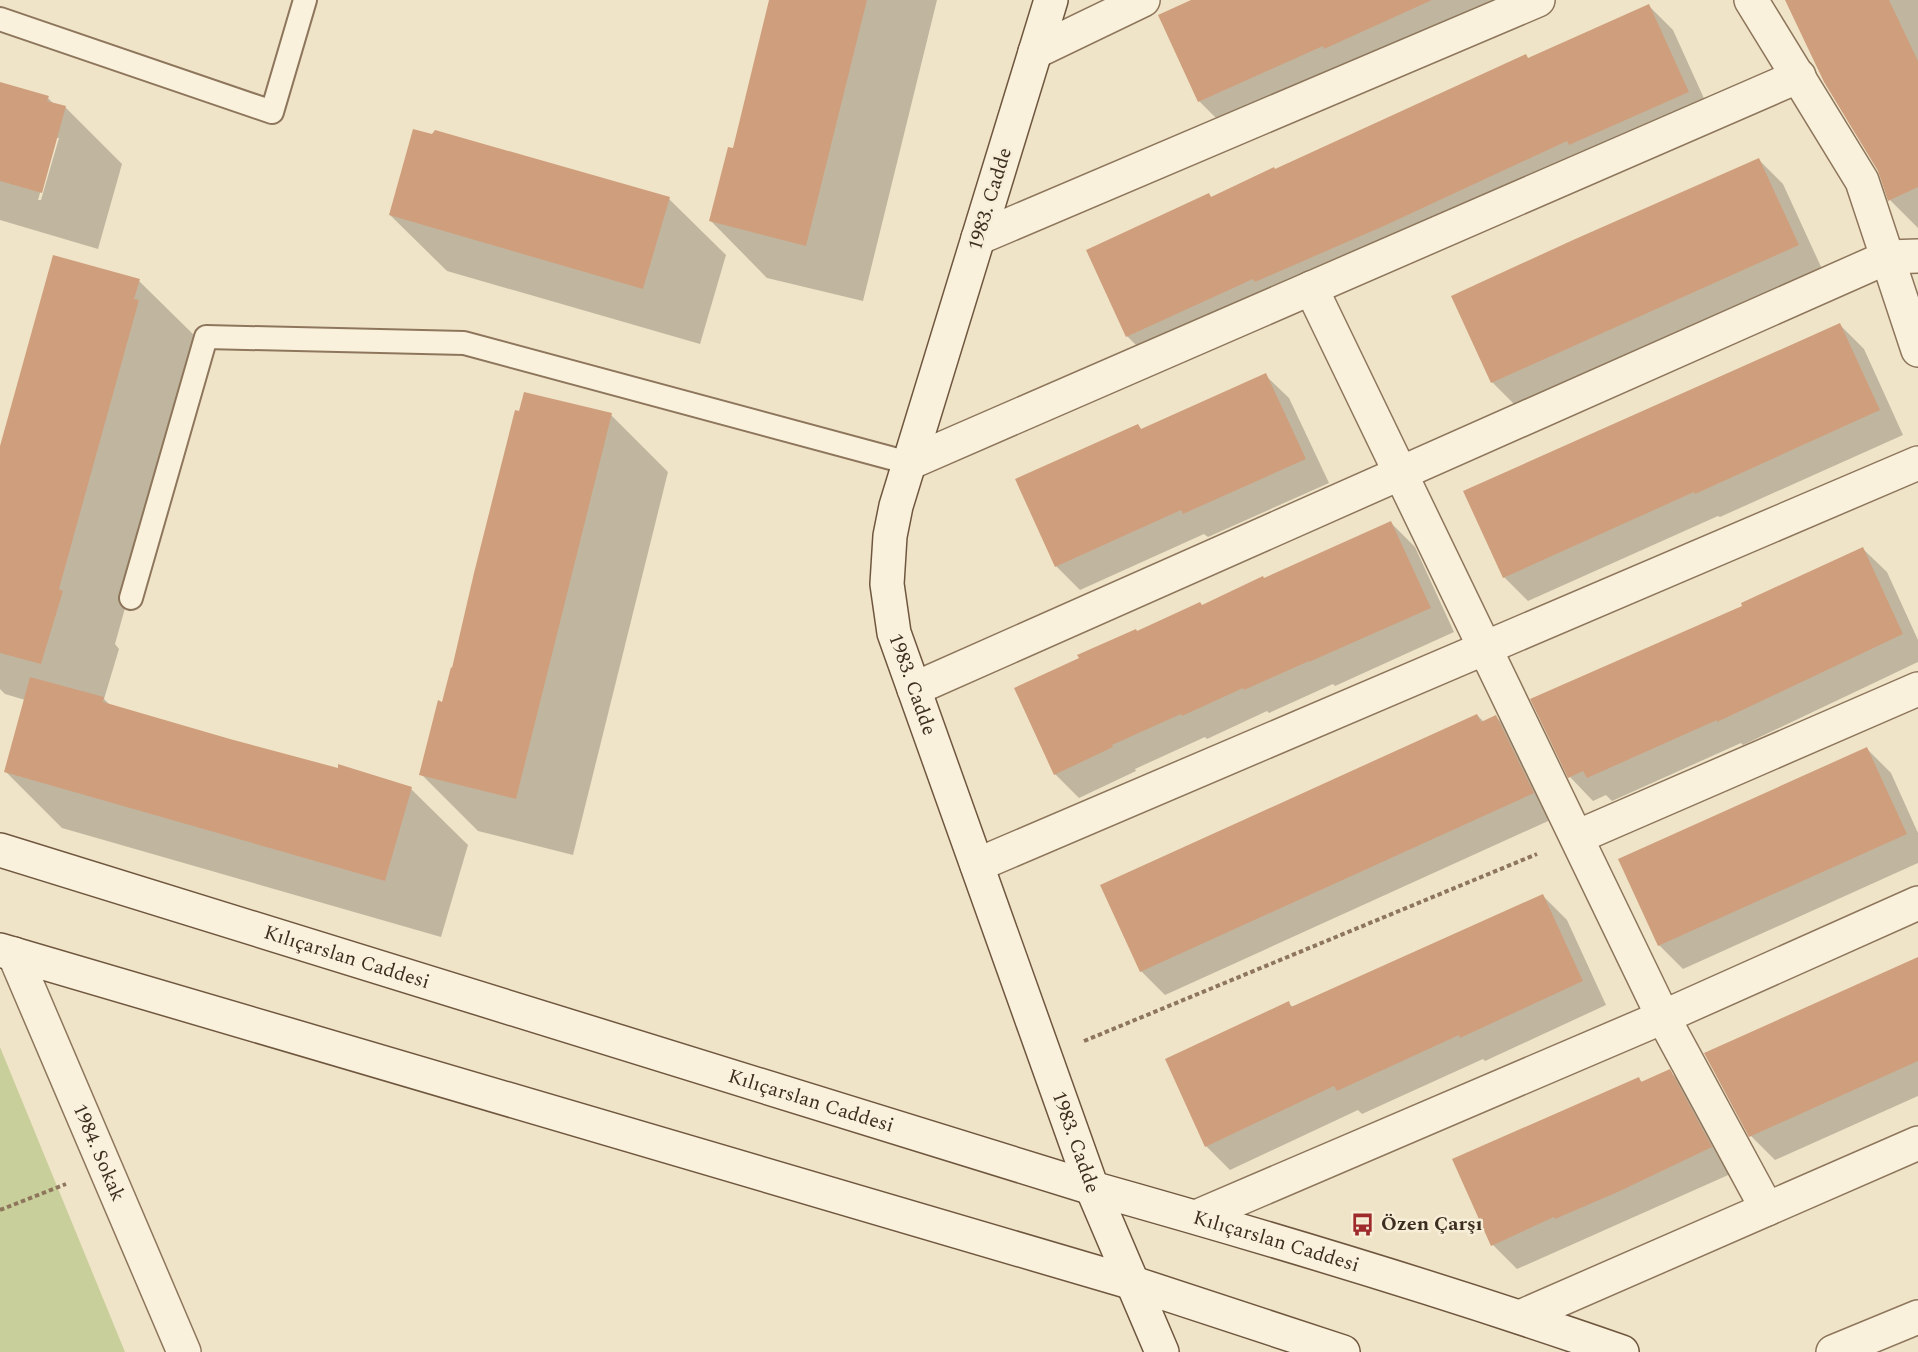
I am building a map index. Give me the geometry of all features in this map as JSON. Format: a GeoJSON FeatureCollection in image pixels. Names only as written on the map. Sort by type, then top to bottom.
{"type":"FeatureCollection","features":[{"type":"Feature","properties":{"kind":"street","name":"1983. Cadde"},"geometry":{"type":"LineString","coordinates":[[1051,0],[896,506],[890,536],[887,584],[894,633],[1092,1188],[1162,1352]]}},
{"type":"Feature","properties":{"kind":"street"},"geometry":{"type":"LineString","coordinates":[[1035,52],[1143,0]]}},
{"type":"Feature","properties":{"kind":"street"},"geometry":{"type":"LineString","coordinates":[[978,238],[1538,0]]}},
{"type":"Feature","properties":{"kind":"street"},"geometry":{"type":"LineString","coordinates":[[1752,0],[1862,181],[1903,257],[1918,350]]}},
{"type":"Feature","properties":{"kind":"street"},"geometry":{"type":"LineString","coordinates":[[909,463],[1799,76]]}},
{"type":"Feature","properties":{"kind":"street"},"geometry":{"type":"LineString","coordinates":[[914,689],[1401,473],[1903,257]]}},
{"type":"Feature","properties":{"kind":"street"},"geometry":{"type":"LineString","coordinates":[[1311,288],[1663,1017],[1767,1209]]}},
{"type":"Feature","properties":{"kind":"street"},"geometry":{"type":"LineString","coordinates":[[977,865],[1918,463]]}},
{"type":"Feature","properties":{"kind":"street"},"geometry":{"type":"LineString","coordinates":[[1577,837],[1918,689]]}},
{"type":"Feature","properties":{"kind":"street","name":"Kılıçarslan Caddesi"},"geometry":{"type":"LineString","coordinates":[[0,850],[1092,1188],[1196,1217],[1520,1317],[1622,1352]]}},
{"type":"Feature","properties":{"kind":"street"},"geometry":{"type":"LineString","coordinates":[[1196,1217],[1663,1017],[1918,903]]}},
{"type":"Feature","properties":{"kind":"street"},"geometry":{"type":"LineString","coordinates":[[7,952],[1133,1283],[1343,1352]]}},
{"type":"Feature","properties":{"kind":"street","name":"1984. Sokak"},"geometry":{"type":"LineString","coordinates":[[7,952],[106,1169],[184,1352]]}},
{"type":"Feature","properties":{"kind":"street"},"geometry":{"type":"LineString","coordinates":[[1520,1317],[1918,1143]]}},
{"type":"Feature","properties":{"kind":"street"},"geometry":{"type":"LineString","coordinates":[[1833,1352],[1918,1317]]}},
{"type":"Feature","properties":{"kind":"lane"},"geometry":{"type":"LineString","coordinates":[[0,19],[272,112],[305,0]]}},
{"type":"Feature","properties":{"kind":"lane"},"geometry":{"type":"LineString","coordinates":[[131,598],[206,337],[464,343],[909,463]]}},
{"type":"Feature","properties":{"kind":"path"},"geometry":{"type":"LineString","coordinates":[[1046,1057],[1577,837]]}},
{"type":"Feature","properties":{"kind":"path"},"geometry":{"type":"LineString","coordinates":[[0,1210],[106,1169]]}},
{"type":"Feature","properties":{"kind":"green space"},"geometry":{"type":"Polygon","coordinates":[[[0,1047],[125,1352],[0,1352],[0,1047]]]}},
{"type":"Feature","properties":{"kind":"building"},"geometry":{"type":"Polygon","coordinates":[[[769,0],[867,0],[806,246],[709,221],[728,147],[733,148],[769,0]]]}},
{"type":"Feature","properties":{"kind":"building"},"geometry":{"type":"Polygon","coordinates":[[[1191,0],[1432,0],[1198,102],[1158,15],[1191,0]]]}},
{"type":"Feature","properties":{"kind":"building"},"geometry":{"type":"Polygon","coordinates":[[[1785,0],[1889,0],[1918,61],[1918,187],[1888,201],[1878,171],[1824,82],[1785,0]]]}},
{"type":"Feature","properties":{"kind":"building"},"geometry":{"type":"Polygon","coordinates":[[[1649,4],[1689,92],[1569,145],[1567,141],[1386,225],[1255,282],[1253,279],[1126,337],[1086,250],[1209,193],[1211,197],[1274,167],[1275,169],[1526,54],[1528,58],[1649,4]]]}},
{"type":"Feature","properties":{"kind":"building"},"geometry":{"type":"Polygon","coordinates":[[[0,82],[49,96],[47,101],[66,106],[42,193],[0,181],[0,82]]]}},
{"type":"Feature","properties":{"kind":"building"},"geometry":{"type":"Polygon","coordinates":[[[413,129],[432,134],[435,130],[670,197],[643,289],[389,215],[413,129]]]}},
{"type":"Feature","properties":{"kind":"building"},"geometry":{"type":"Polygon","coordinates":[[[1759,158],[1799,245],[1491,383],[1451,296],[1759,158]]]}},
{"type":"Feature","properties":{"kind":"building"},"geometry":{"type":"Polygon","coordinates":[[[53,255],[140,279],[134,299],[139,300],[59,589],[63,591],[41,664],[0,653],[0,446],[53,255]]]}},
{"type":"Feature","properties":{"kind":"building"},"geometry":{"type":"Polygon","coordinates":[[[1840,323],[1880,410],[1503,578],[1463,491],[1840,323]]]}},
{"type":"Feature","properties":{"kind":"building"},"geometry":{"type":"Polygon","coordinates":[[[1266,373],[1306,459],[1183,514],[1181,510],[1055,567],[1015,479],[1138,424],[1141,429],[1266,373]]]}},
{"type":"Feature","properties":{"kind":"building"},"geometry":{"type":"Polygon","coordinates":[[[524,392],[612,413],[516,799],[419,775],[438,700],[442,702],[452,668],[515,410],[519,411],[524,392]]]}},
{"type":"Feature","properties":{"kind":"building"},"geometry":{"type":"Polygon","coordinates":[[[1391,521],[1431,608],[1244,690],[1243,688],[1182,716],[1181,714],[1112,745],[1113,747],[1054,775],[1014,688],[1079,658],[1077,655],[1200,602],[1202,605],[1391,521]]]}},
{"type":"Feature","properties":{"kind":"building"},"geometry":{"type":"Polygon","coordinates":[[[1863,547],[1903,634],[1717,722],[1717,720],[1587,778],[1583,771],[1568,778],[1530,699],[1742,606],[1741,603],[1863,547]]]}},
{"type":"Feature","properties":{"kind":"building"},"geometry":{"type":"Polygon","coordinates":[[[30,677],[104,697],[103,702],[230,739],[338,768],[338,764],[412,787],[385,881],[4,772],[30,677]]]}},
{"type":"Feature","properties":{"kind":"building"},"geometry":{"type":"Polygon","coordinates":[[[1477,714],[1481,722],[1496,715],[1534,793],[1140,972],[1100,885],[1477,714]]]}},
{"type":"Feature","properties":{"kind":"building"},"geometry":{"type":"Polygon","coordinates":[[[1867,747],[1907,834],[1658,946],[1618,859],[1867,747]]]}},
{"type":"Feature","properties":{"kind":"building"},"geometry":{"type":"Polygon","coordinates":[[[1543,894],[1583,981],[1460,1038],[1459,1035],[1337,1091],[1334,1086],[1205,1147],[1165,1059],[1289,1001],[1291,1007],[1543,894]]]}},
{"type":"Feature","properties":{"kind":"building"},"geometry":{"type":"Polygon","coordinates":[[[1918,957],[1918,1061],[1749,1137],[1704,1053],[1918,957]]]}},
{"type":"Feature","properties":{"kind":"building"},"geometry":{"type":"Polygon","coordinates":[[[1670,1069],[1712,1147],[1620,1191],[1555,1219],[1554,1217],[1491,1246],[1452,1159],[1639,1077],[1641,1082],[1670,1069]]]}},
{"type":"Feature","properties":{"kind":"place","name":"Özen Çarşı"},"geometry":{"type":"Point","coordinates":[1363,1224]}}]}
